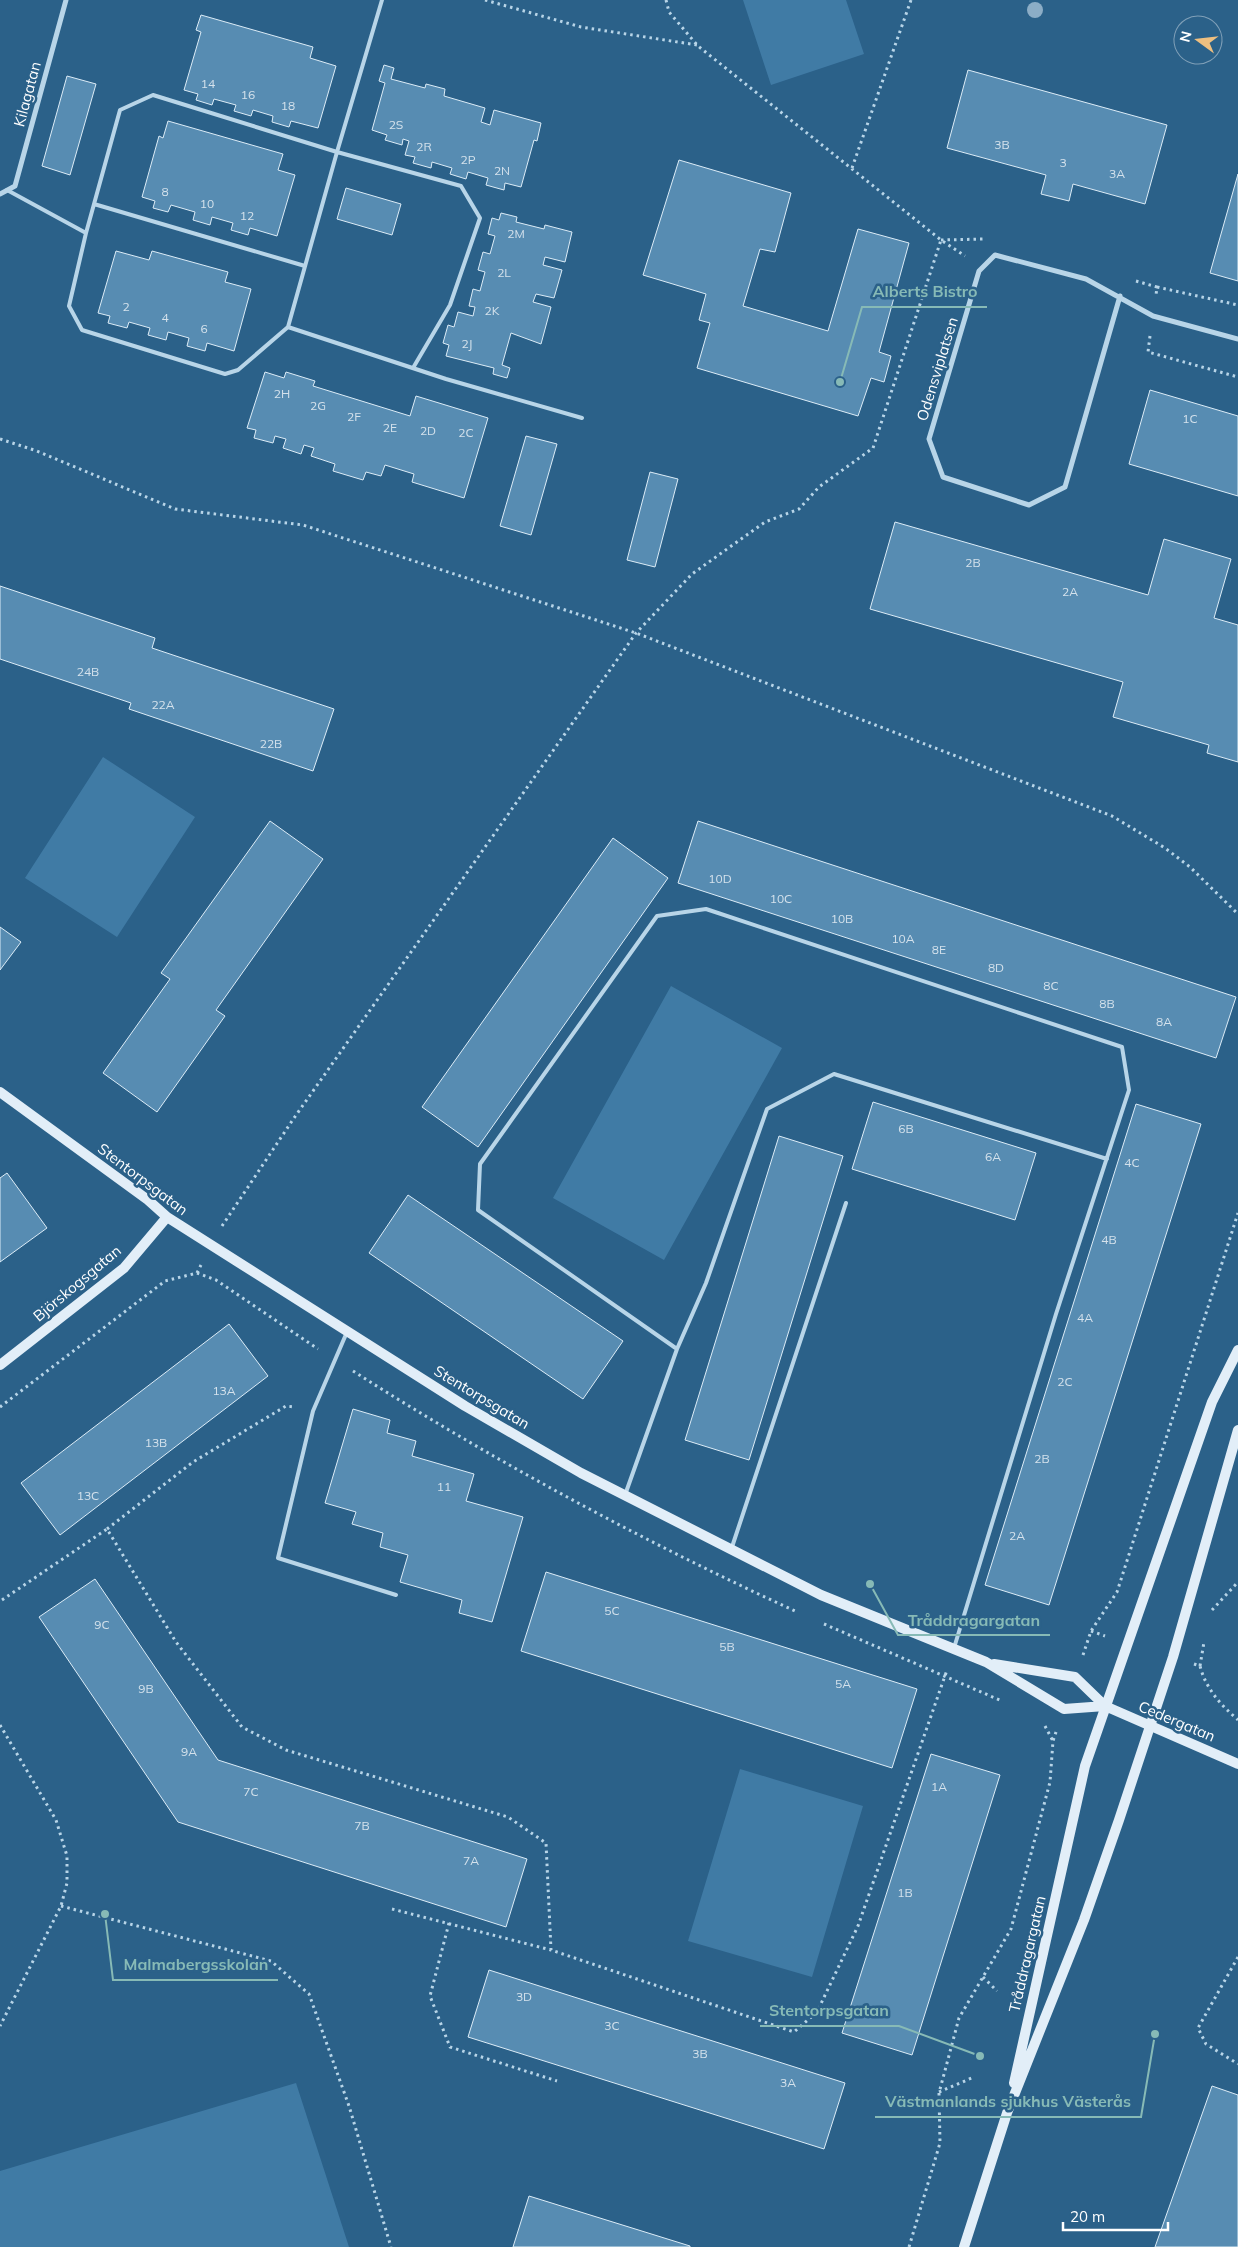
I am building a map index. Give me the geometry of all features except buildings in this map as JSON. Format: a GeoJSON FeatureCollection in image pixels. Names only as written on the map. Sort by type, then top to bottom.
{"type":"FeatureCollection","features":[{"type":"Feature","properties":{"kind":"street","name":"Kilagatan"},"geometry":{"type":"LineString","coordinates":[[7,190],[15,186],[66,0]]}},
{"type":"Feature","properties":{"kind":"street"},"geometry":{"type":"LineString","coordinates":[[0,194],[7,190]]}},
{"type":"Feature","properties":{"kind":"street"},"geometry":{"type":"LineString","coordinates":[[979,271],[995,255],[1086,279],[1120,296],[1153,316],[1238,339]]}},
{"type":"Feature","properties":{"kind":"street","name":"Odensviplatsen"},"geometry":{"type":"LineString","coordinates":[[979,271],[930,439],[943,477],[1029,505],[1065,487],[1120,296]]}},
{"type":"Feature","properties":{"kind":"street","name":"Stentorpsgatan"},"geometry":{"type":"LineString","coordinates":[[0,1092],[148,1200],[167,1217],[465,1406],[581,1473],[821,1595],[986,1662],[1064,1709]]}},
{"type":"Feature","properties":{"kind":"street","name":"Björskogsgatan"},"geometry":{"type":"LineString","coordinates":[[0,1364],[124,1268],[167,1217]]}},
{"type":"Feature","properties":{"kind":"street","name":"Tråddragargatan"},"geometry":{"type":"LineString","coordinates":[[1007,2113],[1085,1766],[1212,1402],[1238,1350]]}},
{"type":"Feature","properties":{"kind":"street","name":"Tråddragargatan"},"geometry":{"type":"LineString","coordinates":[[964,2247],[1007,2113],[1084,1920],[1150,1726],[1173,1657],[1238,1430]]}},
{"type":"Feature","properties":{"kind":"street","name":"Stentorpsgatan"},"geometry":{"type":"LineString","coordinates":[[986,1662],[1075,1677]]}},
{"type":"Feature","properties":{"kind":"street"},"geometry":{"type":"LineString","coordinates":[[1075,1677],[1105,1706]]}},
{"type":"Feature","properties":{"kind":"street"},"geometry":{"type":"LineString","coordinates":[[1064,1709],[1105,1706]]}},
{"type":"Feature","properties":{"kind":"street","name":"Cedergatan"},"geometry":{"type":"LineString","coordinates":[[1105,1706],[1238,1764]]}},
{"type":"Feature","properties":{"kind":"lane"},"geometry":{"type":"LineString","coordinates":[[382,0],[337,152],[288,327],[238,370],[225,374],[82,330],[69,306],[86,233],[120,110],[153,95],[337,152],[460,186],[480,218],[450,305],[413,368]]}},
{"type":"Feature","properties":{"kind":"lane"},"geometry":{"type":"LineString","coordinates":[[7,190],[86,233]]}},
{"type":"Feature","properties":{"kind":"lane"},"geometry":{"type":"LineString","coordinates":[[94,204],[305,266]]}},
{"type":"Feature","properties":{"kind":"lane"},"geometry":{"type":"LineString","coordinates":[[288,327],[413,368],[582,418]]}},
{"type":"Feature","properties":{"kind":"lane"},"geometry":{"type":"LineString","coordinates":[[677,1349],[478,1210],[480,1164],[657,916],[706,909],[1122,1047],[1129,1090],[1056,1314],[953,1649]]}},
{"type":"Feature","properties":{"kind":"lane"},"geometry":{"type":"LineString","coordinates":[[625,1495],[677,1349],[706,1283],[767,1109],[834,1074],[1107,1159]]}},
{"type":"Feature","properties":{"kind":"lane"},"geometry":{"type":"LineString","coordinates":[[731,1549],[846,1203]]}},
{"type":"Feature","properties":{"kind":"lane"},"geometry":{"type":"LineString","coordinates":[[347,1332],[313,1411],[278,1558],[396,1595]]}},
{"type":"Feature","properties":{"kind":"path"},"geometry":{"type":"LineString","coordinates":[[485,0],[581,27],[698,46]]}},
{"type":"Feature","properties":{"kind":"path"},"geometry":{"type":"LineString","coordinates":[[666,0],[670,12],[698,46],[941,240],[966,256],[979,271]]}},
{"type":"Feature","properties":{"kind":"path"},"geometry":{"type":"LineString","coordinates":[[852,168],[911,0]]}},
{"type":"Feature","properties":{"kind":"path"},"geometry":{"type":"LineString","coordinates":[[0,1408],[165,1281],[197,1273],[227,1218],[299,1110],[636,633],[692,574],[765,522],[798,509],[820,487],[873,448],[941,240]]}},
{"type":"Feature","properties":{"kind":"path"},"geometry":{"type":"LineString","coordinates":[[1158,287],[1238,304]]}},
{"type":"Feature","properties":{"kind":"path"},"geometry":{"type":"LineString","coordinates":[[1148,352],[1238,377]]}},
{"type":"Feature","properties":{"kind":"path"},"geometry":{"type":"LineString","coordinates":[[0,439],[37,451],[175,509],[303,525],[636,633],[1112,816],[1152,839],[1190,867],[1238,914]]}},
{"type":"Feature","properties":{"kind":"path"},"geometry":{"type":"LineString","coordinates":[[1075,1677],[1091,1631],[1117,1592],[1238,1213]]}},
{"type":"Feature","properties":{"kind":"path"},"geometry":{"type":"LineString","coordinates":[[2,1600],[107,1529],[193,1462],[286,1406],[313,1411]]}},
{"type":"Feature","properties":{"kind":"path"},"geometry":{"type":"LineString","coordinates":[[107,1529],[176,1642],[242,1728],[286,1750],[508,1817],[546,1843],[551,1950]]}},
{"type":"Feature","properties":{"kind":"path"},"geometry":{"type":"LineString","coordinates":[[1209,1613],[1238,1582]]}},
{"type":"Feature","properties":{"kind":"path"},"geometry":{"type":"LineString","coordinates":[[1200,1666],[1204,1639]]}},
{"type":"Feature","properties":{"kind":"path"},"geometry":{"type":"LineString","coordinates":[[392,1909],[551,1950],[794,2032],[817,2012],[858,1926],[953,1649]]}},
{"type":"Feature","properties":{"kind":"path"},"geometry":{"type":"LineString","coordinates":[[1216,1700],[1238,1720]]}},
{"type":"Feature","properties":{"kind":"path"},"geometry":{"type":"LineString","coordinates":[[910,2247],[940,2143],[940,2092],[959,2018],[1011,1929],[1050,1782],[1053,1741],[1064,1709]]}},
{"type":"Feature","properties":{"kind":"path"},"geometry":{"type":"LineString","coordinates":[[0,1725],[56,1820],[67,1856],[67,1884],[61,1906],[0,2026]]}},
{"type":"Feature","properties":{"kind":"path"},"geometry":{"type":"LineString","coordinates":[[61,1906],[270,1961],[309,1994],[350,2106],[391,2247]]}},
{"type":"Feature","properties":{"kind":"path"},"geometry":{"type":"LineString","coordinates":[[449,1923],[430,1996],[450,2047],[557,2081]]}},
{"type":"Feature","properties":{"kind":"path"},"geometry":{"type":"LineString","coordinates":[[1238,1957],[1198,2028],[1206,2044],[1238,2064]]}},
{"type":"Feature","properties":{"kind":"path"},"geometry":{"type":"LineString","coordinates":[[983,1977],[997,1991]]}},
{"type":"Feature","properties":{"kind":"path"},"geometry":{"type":"LineString","coordinates":[[940,2092],[974,2077]]}},
{"type":"Feature","properties":{"kind":"shaded area"},"geometry":{"type":"Polygon","coordinates":[[[743,0],[846,0],[864,54],[771,85],[743,0]]]}},
{"type":"Feature","properties":{"kind":"shaded area"},"geometry":{"type":"Polygon","coordinates":[[[103,757],[195,817],[117,937],[25,878],[103,757]]]}},
{"type":"Feature","properties":{"kind":"shaded area"},"geometry":{"type":"Polygon","coordinates":[[[671,986],[782,1048],[664,1260],[553,1198],[671,986]]]}},
{"type":"Feature","properties":{"kind":"shaded area"},"geometry":{"type":"Polygon","coordinates":[[[740,1769],[863,1806],[812,1977],[688,1941],[740,1769]]]}},
{"type":"Feature","properties":{"kind":"shaded area"},"geometry":{"type":"Polygon","coordinates":[[[296,2083],[349,2247],[0,2247],[0,2171],[296,2083]]]}},
{"type":"Feature","properties":{"kind":"place","name":"Alberts Bistro"},"geometry":{"type":"Point","coordinates":[840,382]}},
{"type":"Feature","properties":{"kind":"place","name":"Tråddragargatan"},"geometry":{"type":"Point","coordinates":[870,1584]}},
{"type":"Feature","properties":{"kind":"place","name":"Malmabergsskolan"},"geometry":{"type":"Point","coordinates":[105,1914]}},
{"type":"Feature","properties":{"kind":"place","name":"Västmanlands sjukhus Västerås"},"geometry":{"type":"Point","coordinates":[1155,2034]}},
{"type":"Feature","properties":{"kind":"place","name":"Stentorpsgatan"},"geometry":{"type":"Point","coordinates":[980,2056]}}]}
